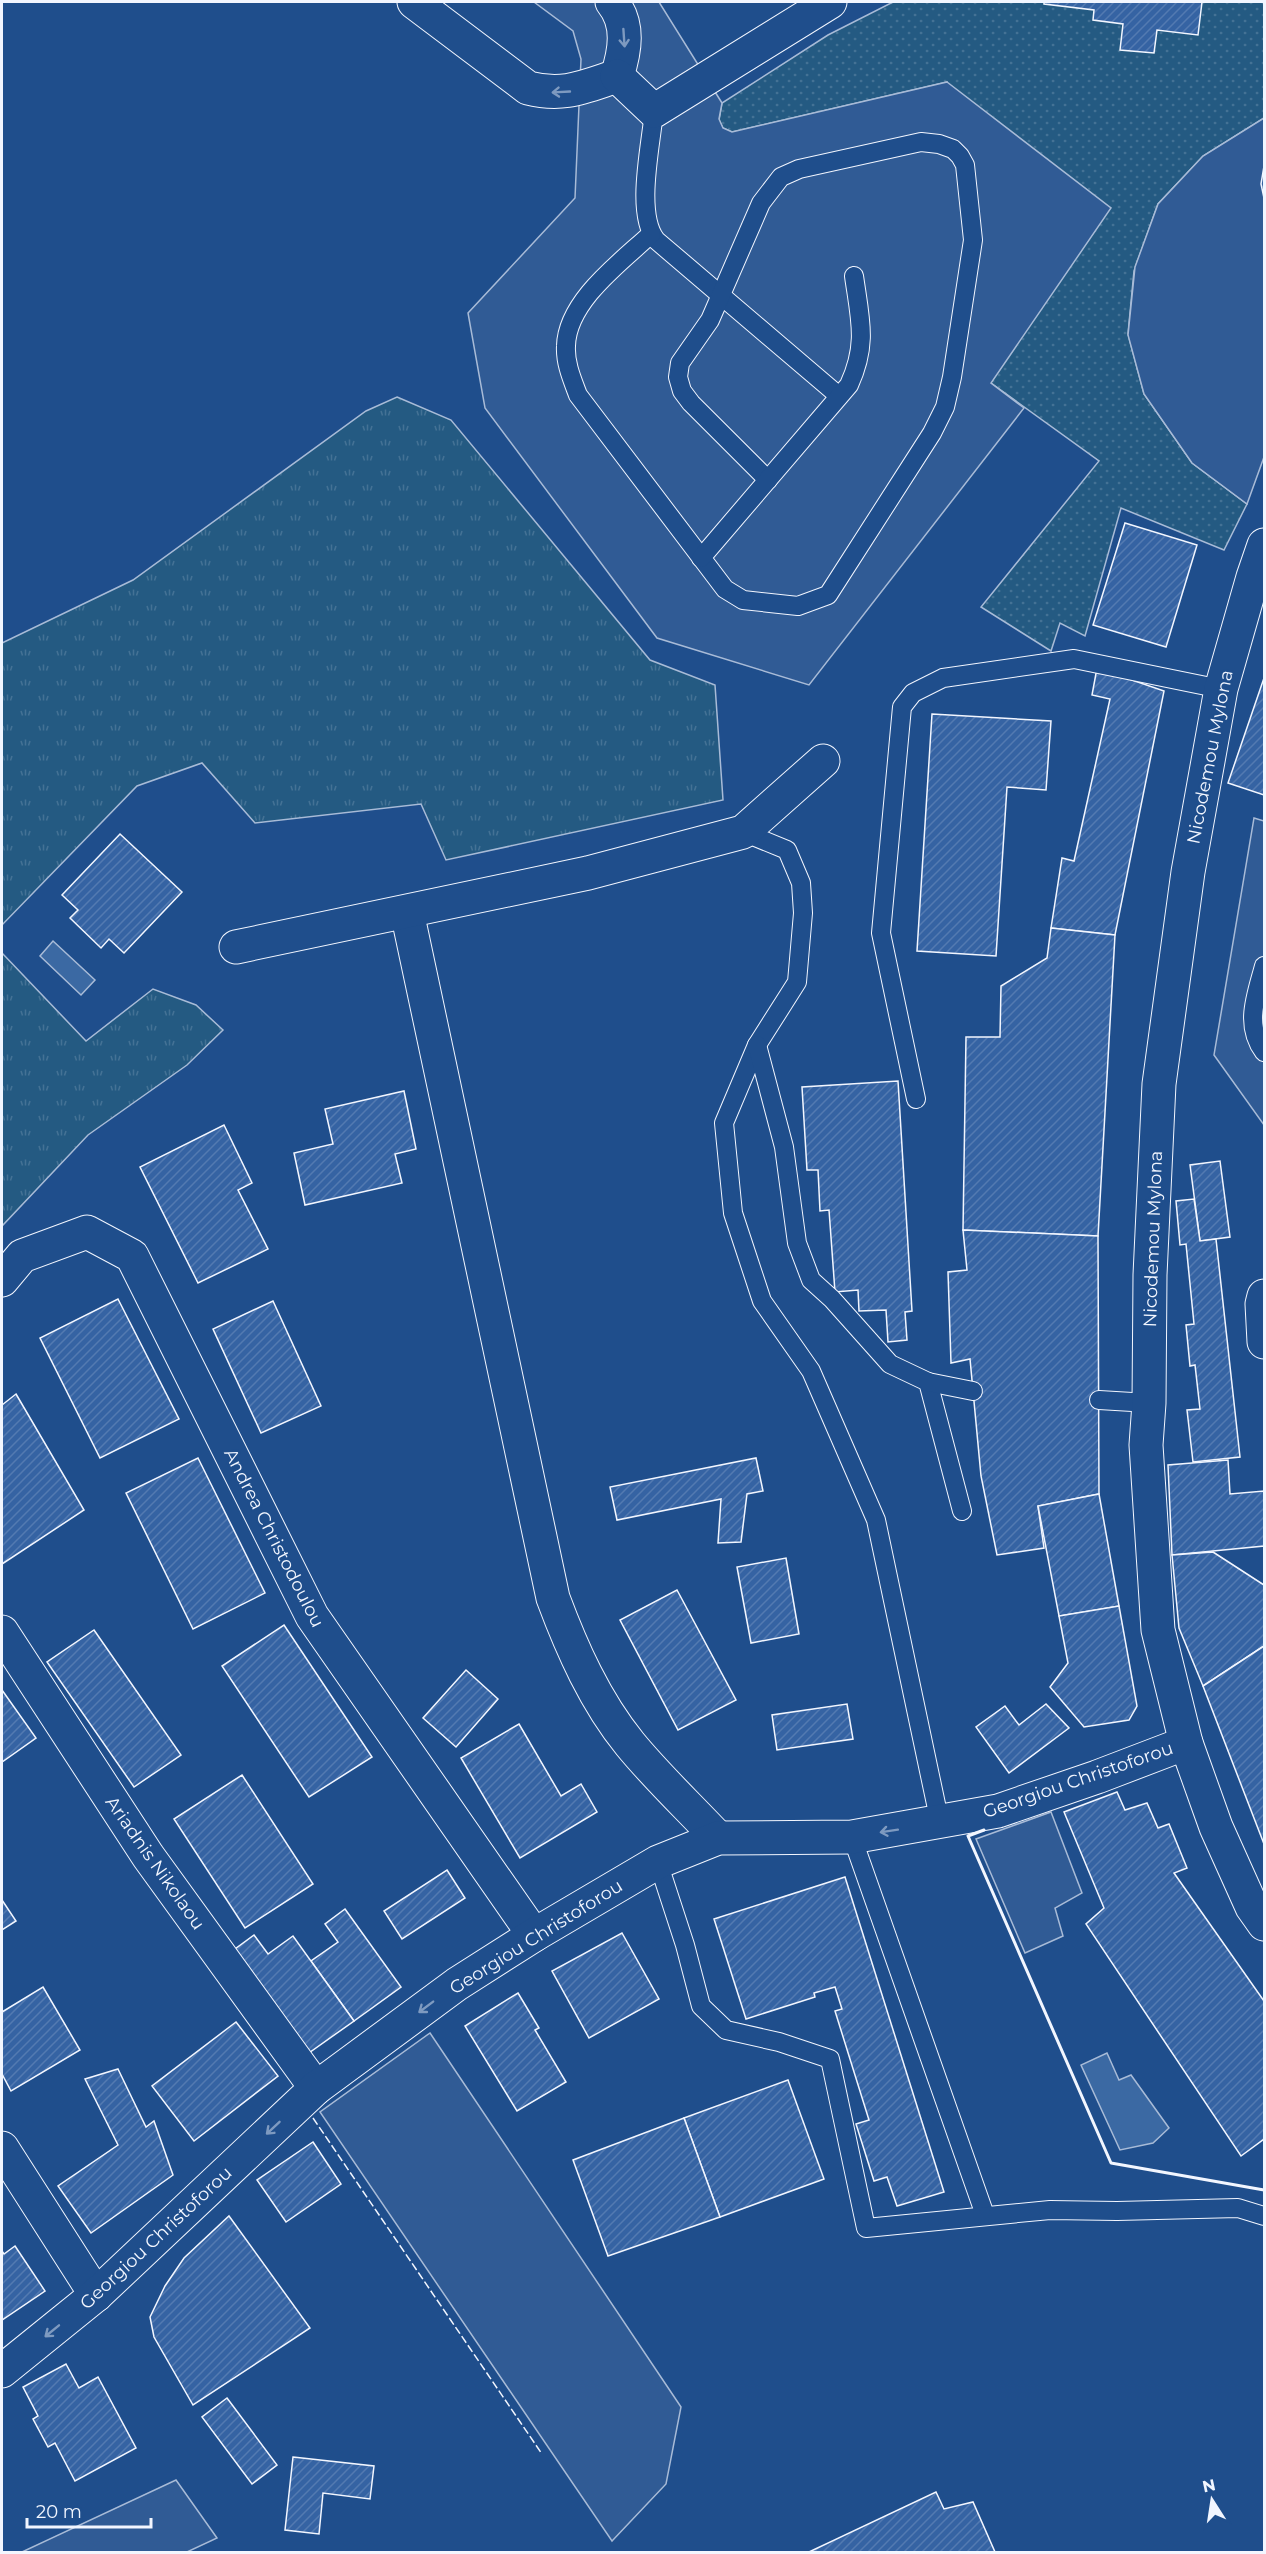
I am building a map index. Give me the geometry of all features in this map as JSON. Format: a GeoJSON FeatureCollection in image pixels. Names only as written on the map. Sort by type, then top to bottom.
{"type":"FeatureCollection","features":[{"type":"Feature","properties":{"kind":"street"},"geometry":{"type":"LineString","coordinates":[[414,2],[528,87],[549,93],[572,92],[617,76]]}},
{"type":"Feature","properties":{"kind":"street"},"geometry":{"type":"LineString","coordinates":[[612,2],[619,10],[624,31],[625,50],[617,76]]}},
{"type":"Feature","properties":{"kind":"street"},"geometry":{"type":"LineString","coordinates":[[617,76],[654,111],[830,2]]}},
{"type":"Feature","properties":{"kind":"street","name":"Nicodemou Mylona"},"geometry":{"type":"LineString","coordinates":[[1264,545],[1221,689],[1188,872],[1160,1084],[1150,1275],[1149,1403],[1146,1445],[1158,1630],[1186,1743],[1216,1827],[1252,1907],[1264,1924]]}},
{"type":"Feature","properties":{"kind":"street"},"geometry":{"type":"LineString","coordinates":[[236,947],[588,873],[743,832],[823,761]]}},
{"type":"Feature","properties":{"kind":"street"},"geometry":{"type":"LineString","coordinates":[[407,912],[553,1598],[573,1652],[629,1743],[718,1838]]}},
{"type":"Feature","properties":{"kind":"street","name":"Andrea Christodoulou"},"geometry":{"type":"LineString","coordinates":[[2,1280],[22,1256],[87,1232],[132,1256],[312,1616],[534,1935]]}},
{"type":"Feature","properties":{"kind":"street"},"geometry":{"type":"LineString","coordinates":[[1264,1296],[1262,1304],[1264,1342]]}},
{"type":"Feature","properties":{"kind":"street","name":"Ariadnis Nikolaou"},"geometry":{"type":"LineString","coordinates":[[2,1632],[148,1856],[316,2088]]}},
{"type":"Feature","properties":{"kind":"street","name":"Georgiou Christoforou"},"geometry":{"type":"LineString","coordinates":[[2,2371],[96,2295],[316,2088],[457,1984],[534,1935],[658,1862],[718,1838],[852,1837],[998,1811],[1186,1743]]}},
{"type":"Feature","properties":{"kind":"street"},"geometry":{"type":"LineString","coordinates":[[2,2148],[96,2295]]}},
{"type":"Feature","properties":{"kind":"lane"},"geometry":{"type":"LineString","coordinates":[[654,111],[645,205],[646,222],[651,234],[839,396]]}},
{"type":"Feature","properties":{"kind":"lane"},"geometry":{"type":"LineString","coordinates":[[651,234],[589,292],[570,325],[566,345],[568,366],[578,395],[724,590],[743,600],[798,606],[828,595],[932,432],[945,407],[952,377],[972,240],[965,165],[953,149],[939,144],[921,142],[799,169],[781,177],[761,203],[710,320],[680,363],[678,377],[682,391],[691,403],[768,480]]}},
{"type":"Feature","properties":{"kind":"lane"},"geometry":{"type":"LineString","coordinates":[[701,558],[849,385],[858,364],[861,344],[861,324],[854,276]]}},
{"type":"Feature","properties":{"kind":"lane"},"geometry":{"type":"LineString","coordinates":[[916,1099],[881,933],[902,707],[913,693],[943,678],[1074,659],[1221,689]]}},
{"type":"Feature","properties":{"kind":"lane"},"geometry":{"type":"LineString","coordinates":[[743,832],[787,850],[801,883],[803,913],[797,981],[757,1045],[724,1123],[733,1213],[762,1301],[811,1371],[876,1520],[940,1823]]}},
{"type":"Feature","properties":{"kind":"lane"},"geometry":{"type":"LineString","coordinates":[[1264,966],[1254,1005],[1255,1039],[1264,1052]]}},
{"type":"Feature","properties":{"kind":"lane"},"geometry":{"type":"LineString","coordinates":[[757,1045],[784,1147],[797,1243],[811,1280],[832,1299],[890,1364],[928,1382],[973,1390]]}},
{"type":"Feature","properties":{"kind":"lane"},"geometry":{"type":"LineString","coordinates":[[928,1382],[962,1511]]}},
{"type":"Feature","properties":{"kind":"lane"},"geometry":{"type":"LineString","coordinates":[[1099,1400],[1149,1403]]}},
{"type":"Feature","properties":{"kind":"lane"},"geometry":{"type":"LineString","coordinates":[[852,1837],[985,2215]]}},
{"type":"Feature","properties":{"kind":"lane"},"geometry":{"type":"LineString","coordinates":[[658,1862],[685,1945],[701,2006],[726,2030],[780,2042],[830,2059],[866,2228],[1050,2210],[1238,2208],[1264,2216]]}},
{"type":"Feature","properties":{"kind":"green space"},"geometry":{"type":"Polygon","coordinates":[[[893,2],[1264,2],[1264,118],[1203,156],[1158,204],[1134,271],[1128,334],[1144,394],[1192,463],[1247,504],[1224,550],[1121,508],[1085,636],[1060,623],[1051,651],[981,607],[1099,461],[991,383],[947,82],[732,132],[723,128],[719,120],[722,103],[828,35],[893,2]]]}},
{"type":"Feature","properties":{"kind":"green space"},"geometry":{"type":"Polygon","coordinates":[[[397,397],[451,420],[650,660],[715,685],[723,800],[446,860],[421,804],[255,823],[202,763],[137,786],[2,925],[2,643],[133,580],[366,411],[397,397]]]}},
{"type":"Feature","properties":{"kind":"green space"},"geometry":{"type":"Polygon","coordinates":[[[2,953],[86,1041],[153,989],[196,1005],[223,1030],[187,1065],[88,1135],[2,1226],[2,953]]]}},
{"type":"Feature","properties":{"kind":"shaded area"},"geometry":{"type":"Polygon","coordinates":[[[534,2],[659,2],[722,103],[719,119],[723,128],[732,132],[947,82],[1111,208],[991,383],[1024,408],[809,685],[657,638],[485,408],[468,313],[575,198],[581,59],[573,31],[534,2]]]}},
{"type":"Feature","properties":{"kind":"shaded area"},"geometry":{"type":"Polygon","coordinates":[[[1264,118],[1264,457],[1247,504],[1192,463],[1144,394],[1128,335],[1135,267],[1158,204],[1203,156],[1264,118]]]}},
{"type":"Feature","properties":{"kind":"shaded area"},"geometry":{"type":"Polygon","coordinates":[[[1254,818],[1264,821],[1264,1125],[1214,1055],[1254,818]]]}},
{"type":"Feature","properties":{"kind":"shaded area"},"geometry":{"type":"Polygon","coordinates":[[[53,941],[95,980],[81,995],[40,956],[53,941]]]}},
{"type":"Feature","properties":{"kind":"shaded area"},"geometry":{"type":"Polygon","coordinates":[[[1051,1812],[1082,1893],[1055,1908],[1063,1936],[1025,1953],[976,1839],[1051,1812]]]}},
{"type":"Feature","properties":{"kind":"shaded area"},"geometry":{"type":"Polygon","coordinates":[[[430,2033],[681,2407],[666,2484],[612,2541],[320,2112],[430,2033]]]}},
{"type":"Feature","properties":{"kind":"shaded area"},"geometry":{"type":"Polygon","coordinates":[[[1107,2053],[1119,2080],[1131,2075],[1169,2128],[1153,2143],[1120,2150],[1081,2065],[1107,2053]]]}},
{"type":"Feature","properties":{"kind":"shaded area"},"geometry":{"type":"Polygon","coordinates":[[[176,2480],[217,2538],[187,2552],[22,2552],[176,2480]]]}},
{"type":"Feature","properties":{"kind":"building"},"geometry":{"type":"Polygon","coordinates":[[[1044,2],[1202,2],[1198,35],[1157,30],[1154,53],[1120,50],[1123,24],[1093,20],[1094,10],[1044,4],[1044,2]]]}},
{"type":"Feature","properties":{"kind":"building"},"geometry":{"type":"Polygon","coordinates":[[[1264,166],[1264,198],[1261,184],[1264,166]]]}},
{"type":"Feature","properties":{"kind":"building"},"geometry":{"type":"Polygon","coordinates":[[[1125,523],[1197,545],[1166,647],[1093,625],[1125,523]]]}},
{"type":"Feature","properties":{"kind":"building"},"geometry":{"type":"Polygon","coordinates":[[[1097,668],[1164,691],[1115,935],[1051,928],[1062,858],[1074,861],[1110,699],[1092,695],[1097,668]]]}},
{"type":"Feature","properties":{"kind":"building"},"geometry":{"type":"Polygon","coordinates":[[[1264,678],[1264,795],[1228,783],[1264,678]]]}},
{"type":"Feature","properties":{"kind":"building"},"geometry":{"type":"Polygon","coordinates":[[[932,714],[1051,721],[1046,790],[1007,787],[996,956],[917,951],[932,714]]]}},
{"type":"Feature","properties":{"kind":"building"},"geometry":{"type":"Polygon","coordinates":[[[120,834],[182,892],[124,953],[109,939],[101,948],[70,918],[78,910],[62,895],[120,834]]]}},
{"type":"Feature","properties":{"kind":"building"},"geometry":{"type":"Polygon","coordinates":[[[1051,928],[1115,935],[1098,1236],[963,1230],[966,1037],[1000,1037],[1001,986],[1047,958],[1051,928]]]}},
{"type":"Feature","properties":{"kind":"building"},"geometry":{"type":"Polygon","coordinates":[[[898,1081],[912,1311],[905,1312],[907,1340],[888,1342],[886,1310],[859,1311],[858,1290],[835,1292],[829,1210],[820,1211],[818,1170],[807,1170],[802,1087],[898,1081]]]}},
{"type":"Feature","properties":{"kind":"building"},"geometry":{"type":"Polygon","coordinates":[[[404,1091],[416,1149],[395,1154],[402,1183],[305,1205],[294,1153],[333,1144],[325,1109],[404,1091]]]}},
{"type":"Feature","properties":{"kind":"building"},"geometry":{"type":"Polygon","coordinates":[[[224,1125],[252,1183],[238,1190],[268,1249],[198,1283],[140,1167],[224,1125]]]}},
{"type":"Feature","properties":{"kind":"building"},"geometry":{"type":"Polygon","coordinates":[[[1220,1161],[1230,1237],[1200,1241],[1190,1165],[1220,1161]]]}},
{"type":"Feature","properties":{"kind":"building"},"geometry":{"type":"Polygon","coordinates":[[[1194,1199],[1200,1241],[1216,1239],[1240,1457],[1193,1462],[1187,1410],[1200,1409],[1195,1365],[1190,1366],[1186,1325],[1194,1324],[1186,1244],[1180,1245],[1176,1201],[1194,1199]]]}},
{"type":"Feature","properties":{"kind":"building"},"geometry":{"type":"Polygon","coordinates":[[[963,1230],[1098,1236],[1099,1494],[1038,1506],[1044,1548],[997,1555],[981,1476],[970,1359],[951,1363],[948,1272],[967,1270],[963,1230]]]}},
{"type":"Feature","properties":{"kind":"building"},"geometry":{"type":"Polygon","coordinates":[[[118,1299],[179,1419],[100,1458],[40,1338],[118,1299]]]}},
{"type":"Feature","properties":{"kind":"building"},"geometry":{"type":"Polygon","coordinates":[[[273,1301],[321,1406],[261,1433],[213,1329],[273,1301]]]}},
{"type":"Feature","properties":{"kind":"building"},"geometry":{"type":"Polygon","coordinates":[[[16,1394],[84,1510],[2,1564],[2,1405],[16,1394]]]}},
{"type":"Feature","properties":{"kind":"building"},"geometry":{"type":"Polygon","coordinates":[[[198,1458],[265,1593],[193,1629],[126,1493],[198,1458]]]}},
{"type":"Feature","properties":{"kind":"building"},"geometry":{"type":"Polygon","coordinates":[[[756,1458],[763,1491],[747,1494],[741,1542],[718,1543],[721,1499],[617,1520],[610,1487],[756,1458]]]}},
{"type":"Feature","properties":{"kind":"building"},"geometry":{"type":"Polygon","coordinates":[[[1228,1460],[1230,1494],[1264,1491],[1264,1546],[1172,1555],[1168,1465],[1228,1460]]]}},
{"type":"Feature","properties":{"kind":"building"},"geometry":{"type":"Polygon","coordinates":[[[1099,1494],[1119,1606],[1059,1616],[1038,1506],[1099,1494]]]}},
{"type":"Feature","properties":{"kind":"building"},"geometry":{"type":"Polygon","coordinates":[[[1213,1552],[1264,1585],[1264,1646],[1203,1686],[1179,1628],[1172,1555],[1213,1552]]]}},
{"type":"Feature","properties":{"kind":"building"},"geometry":{"type":"Polygon","coordinates":[[[786,1558],[799,1634],[751,1643],[737,1567],[786,1558]]]}},
{"type":"Feature","properties":{"kind":"building"},"geometry":{"type":"Polygon","coordinates":[[[677,1590],[736,1700],[678,1730],[620,1620],[677,1590]]]}},
{"type":"Feature","properties":{"kind":"building"},"geometry":{"type":"Polygon","coordinates":[[[1119,1606],[1137,1706],[1129,1720],[1084,1727],[1050,1687],[1068,1663],[1059,1616],[1119,1606]]]}},
{"type":"Feature","properties":{"kind":"building"},"geometry":{"type":"Polygon","coordinates":[[[284,1625],[372,1757],[309,1797],[222,1666],[284,1625]]]}},
{"type":"Feature","properties":{"kind":"building"},"geometry":{"type":"Polygon","coordinates":[[[94,1630],[181,1755],[134,1787],[47,1662],[94,1630]]]}},
{"type":"Feature","properties":{"kind":"building"},"geometry":{"type":"Polygon","coordinates":[[[1264,1646],[1264,1844],[1203,1686],[1264,1646]]]}},
{"type":"Feature","properties":{"kind":"building"},"geometry":{"type":"Polygon","coordinates":[[[466,1670],[498,1699],[456,1747],[423,1718],[466,1670]]]}},
{"type":"Feature","properties":{"kind":"building"},"geometry":{"type":"Polygon","coordinates":[[[2,1690],[36,1738],[2,1762],[2,1690]]]}},
{"type":"Feature","properties":{"kind":"building"},"geometry":{"type":"Polygon","coordinates":[[[847,1704],[853,1739],[777,1750],[772,1715],[847,1704]]]}},
{"type":"Feature","properties":{"kind":"building"},"geometry":{"type":"Polygon","coordinates":[[[1046,1704],[1069,1728],[1009,1773],[976,1727],[1005,1706],[1019,1725],[1046,1704]]]}},
{"type":"Feature","properties":{"kind":"building"},"geometry":{"type":"Polygon","coordinates":[[[519,1724],[561,1796],[581,1784],[597,1812],[520,1858],[461,1758],[519,1724]]]}},
{"type":"Feature","properties":{"kind":"building"},"geometry":{"type":"Polygon","coordinates":[[[242,1775],[313,1884],[245,1928],[174,1819],[242,1775]]]}},
{"type":"Feature","properties":{"kind":"building"},"geometry":{"type":"Polygon","coordinates":[[[1117,1792],[1125,1810],[1147,1803],[1158,1828],[1169,1824],[1187,1868],[1174,1873],[1264,2001],[1264,2139],[1241,2156],[1086,1924],[1104,1908],[1064,1812],[1117,1792]]]}},
{"type":"Feature","properties":{"kind":"building"},"geometry":{"type":"Polygon","coordinates":[[[447,1870],[465,1898],[402,1939],[384,1911],[447,1870]]]}},
{"type":"Feature","properties":{"kind":"building"},"geometry":{"type":"Polygon","coordinates":[[[845,1877],[944,2192],[897,2206],[887,2177],[874,2181],[856,2124],[869,2120],[835,2011],[842,2009],[835,1987],[814,1993],[815,1997],[746,2019],[714,1919],[845,1877]]]}},
{"type":"Feature","properties":{"kind":"building"},"geometry":{"type":"Polygon","coordinates":[[[2,1900],[16,1921],[2,1930],[2,1900]]]}},
{"type":"Feature","properties":{"kind":"building"},"geometry":{"type":"Polygon","coordinates":[[[345,1909],[401,1987],[354,2021],[311,1961],[338,1942],[325,1924],[345,1909]]]}},
{"type":"Feature","properties":{"kind":"building"},"geometry":{"type":"Polygon","coordinates":[[[622,1933],[659,1999],[589,2038],[552,1971],[622,1933]]]}},
{"type":"Feature","properties":{"kind":"building"},"geometry":{"type":"Polygon","coordinates":[[[254,1935],[268,1954],[293,1936],[354,2021],[306,2055],[231,1952],[254,1935]]]}},
{"type":"Feature","properties":{"kind":"building"},"geometry":{"type":"Polygon","coordinates":[[[43,1987],[80,2050],[11,2091],[2,2074],[2,2012],[43,1987]]]}},
{"type":"Feature","properties":{"kind":"building"},"geometry":{"type":"Polygon","coordinates":[[[518,1993],[539,2028],[535,2030],[566,2082],[517,2111],[465,2026],[518,1993]]]}},
{"type":"Feature","properties":{"kind":"building"},"geometry":{"type":"Polygon","coordinates":[[[236,2022],[278,2076],[194,2141],[152,2086],[236,2022]]]}},
{"type":"Feature","properties":{"kind":"building"},"geometry":{"type":"Polygon","coordinates":[[[118,2069],[146,2127],[154,2121],[173,2175],[91,2233],[58,2186],[118,2145],[85,2079],[118,2069]]]}},
{"type":"Feature","properties":{"kind":"building"},"geometry":{"type":"Polygon","coordinates":[[[788,2080],[824,2179],[720,2217],[684,2118],[788,2080]]]}},
{"type":"Feature","properties":{"kind":"building"},"geometry":{"type":"Polygon","coordinates":[[[684,2118],[720,2217],[608,2256],[573,2160],[684,2118]]]}},
{"type":"Feature","properties":{"kind":"building"},"geometry":{"type":"Polygon","coordinates":[[[313,2142],[341,2184],[286,2222],[257,2180],[313,2142]]]}},
{"type":"Feature","properties":{"kind":"building"},"geometry":{"type":"Polygon","coordinates":[[[229,2216],[310,2328],[193,2405],[154,2337],[150,2317],[165,2286],[184,2258],[229,2216]]]}},
{"type":"Feature","properties":{"kind":"building"},"geometry":{"type":"Polygon","coordinates":[[[15,2246],[45,2291],[2,2320],[2,2251],[4,2254],[15,2246]]]}},
{"type":"Feature","properties":{"kind":"building"},"geometry":{"type":"Polygon","coordinates":[[[66,2364],[79,2388],[98,2377],[136,2448],[75,2481],[55,2443],[48,2447],[33,2419],[38,2416],[23,2387],[66,2364]]]}},
{"type":"Feature","properties":{"kind":"building"},"geometry":{"type":"Polygon","coordinates":[[[227,2398],[277,2465],[252,2484],[202,2417],[227,2398]]]}},
{"type":"Feature","properties":{"kind":"building"},"geometry":{"type":"Polygon","coordinates":[[[293,2457],[374,2466],[370,2499],[323,2493],[319,2534],[285,2530],[293,2457]]]}},
{"type":"Feature","properties":{"kind":"building"},"geometry":{"type":"Polygon","coordinates":[[[936,2492],[944,2509],[973,2502],[995,2552],[809,2552],[936,2492]]]}},
{"type":"Feature","properties":{"kind":"fence"},"geometry":{"type":"LineString","coordinates":[[313,2118],[542,2454]]}},
{"type":"Feature","properties":{"kind":"wall"},"geometry":{"type":"LineString","coordinates":[[984,1830],[968,1836],[1111,2163],[1264,2190]]}}]}
